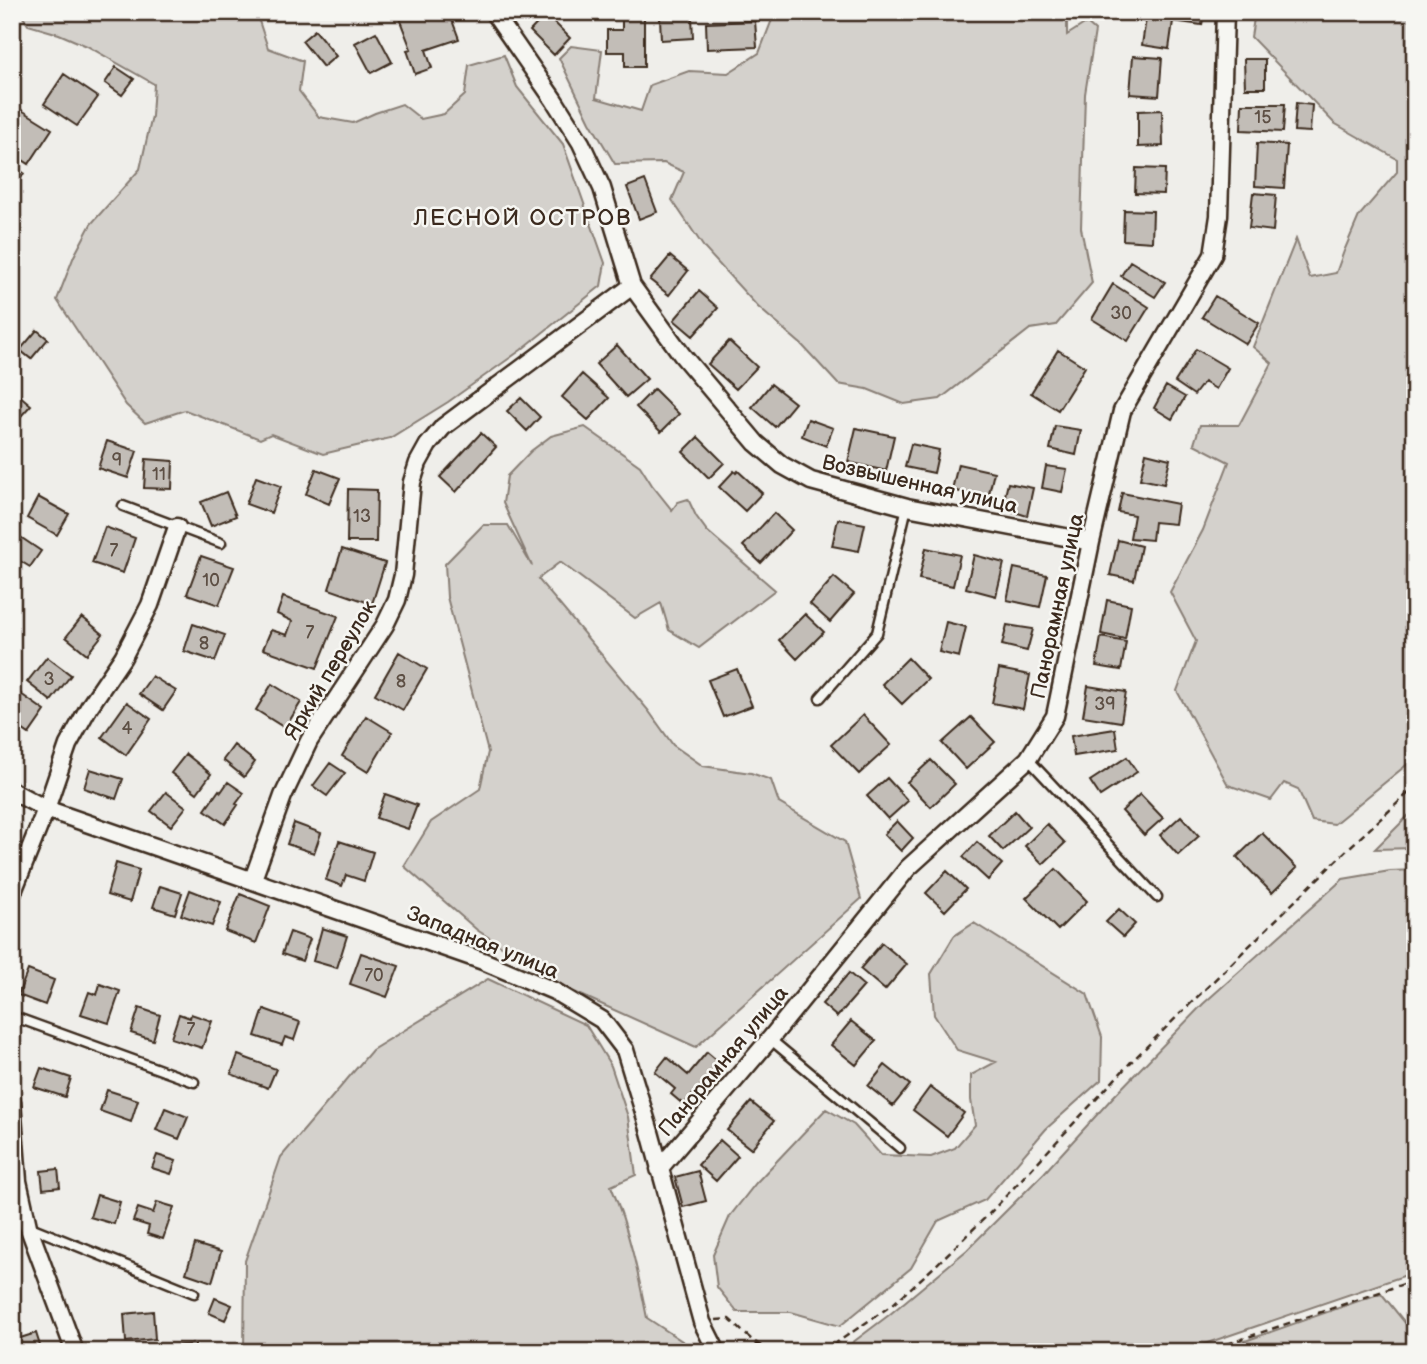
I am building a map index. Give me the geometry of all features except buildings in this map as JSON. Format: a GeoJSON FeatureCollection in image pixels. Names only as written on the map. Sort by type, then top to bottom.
{"type":"FeatureCollection","features":[{"type":"Feature","properties":{"kind":"street","name":"Возвышенная улица"},"geometry":{"type":"LineString","coordinates":[[493,12],[581,143],[602,188],[632,286],[682,355],[757,443],[782,465],[811,481],[907,506],[1091,542]]}},
{"type":"Feature","properties":{"kind":"street","name":"Панорамная улица"},"geometry":{"type":"LineString","coordinates":[[659,1169],[908,869],[1028,759],[1055,716],[1091,542],[1122,411],[1213,255],[1219,216],[1225,12]]}},
{"type":"Feature","properties":{"kind":"street","name":"Яркий переулок"},"geometry":{"type":"LineString","coordinates":[[253,879],[283,796],[309,741],[385,625],[397,600],[403,575],[412,482],[428,445],[443,427],[632,286]]}},
{"type":"Feature","properties":{"kind":"street"},"geometry":{"type":"LineString","coordinates":[[12,894],[68,745],[124,657],[150,605],[177,527]]}},
{"type":"Feature","properties":{"kind":"street","name":"Западная улица"},"geometry":{"type":"LineString","coordinates":[[12,791],[46,809],[483,961],[554,991],[602,1020],[625,1050],[702,1322],[717,1352]]}},
{"type":"Feature","properties":{"kind":"street"},"geometry":{"type":"LineString","coordinates":[[12,1101],[18,1181],[29,1226],[75,1352]]}},
{"type":"Feature","properties":{"kind":"lane"},"geometry":{"type":"LineString","coordinates":[[123,506],[222,543]]}},
{"type":"Feature","properties":{"kind":"lane"},"geometry":{"type":"LineString","coordinates":[[820,698],[877,632],[907,506]]}},
{"type":"Feature","properties":{"kind":"lane"},"geometry":{"type":"LineString","coordinates":[[1028,759],[1157,897]]}},
{"type":"Feature","properties":{"kind":"lane"},"geometry":{"type":"LineString","coordinates":[[12,1016],[194,1082]]}},
{"type":"Feature","properties":{"kind":"lane"},"geometry":{"type":"LineString","coordinates":[[770,1038],[900,1148]]}},
{"type":"Feature","properties":{"kind":"lane"},"geometry":{"type":"LineString","coordinates":[[29,1226],[194,1293]]}},
{"type":"Feature","properties":{"kind":"path"},"geometry":{"type":"LineString","coordinates":[[823,1352],[892,1305],[934,1267],[991,1212],[1130,1063],[1351,846],[1415,788]]}},
{"type":"Feature","properties":{"kind":"path"},"geometry":{"type":"LineString","coordinates":[[1204,1352],[1415,1280]]}},
{"type":"Feature","properties":{"kind":"path"},"geometry":{"type":"LineString","coordinates":[[702,1322],[729,1319],[753,1341],[772,1352]]}},
{"type":"Feature","properties":{"kind":"path"},"geometry":{"type":"LineString","coordinates":[[753,1341],[760,1352]]}},
{"type":"Feature","properties":{"kind":"shaded area"},"geometry":{"type":"Polygon","coordinates":[[[20,12],[256,12],[268,48],[303,61],[299,91],[319,117],[353,123],[402,104],[421,119],[444,114],[465,95],[469,65],[504,55],[517,87],[563,144],[605,263],[601,286],[521,350],[448,402],[390,438],[323,454],[271,434],[260,439],[185,410],[145,423],[126,405],[57,300],[74,256],[91,224],[140,169],[152,116],[154,84],[87,46],[28,25],[20,12]]]}},
{"type":"Feature","properties":{"kind":"shaded area"},"geometry":{"type":"Polygon","coordinates":[[[775,12],[1067,12],[1067,35],[1086,23],[1095,31],[1085,94],[1081,228],[1092,283],[1056,325],[1030,329],[940,399],[904,404],[867,389],[838,384],[802,345],[758,307],[705,249],[672,200],[684,172],[664,163],[615,164],[590,122],[559,58],[571,46],[602,50],[596,98],[641,111],[650,85],[689,71],[728,73],[759,53],[775,12]]]}},
{"type":"Feature","properties":{"kind":"shaded area"},"geometry":{"type":"Polygon","coordinates":[[[1255,12],[1415,12],[1415,758],[1334,824],[1312,821],[1298,789],[1284,783],[1271,800],[1228,785],[1177,691],[1196,641],[1170,592],[1203,530],[1229,462],[1194,444],[1200,425],[1239,425],[1272,363],[1253,347],[1296,239],[1310,278],[1336,273],[1359,216],[1397,172],[1397,159],[1334,123],[1251,37],[1255,12]]]}},
{"type":"Feature","properties":{"kind":"shaded area"},"geometry":{"type":"Polygon","coordinates":[[[585,427],[640,466],[672,510],[678,502],[688,499],[707,531],[775,590],[699,648],[669,630],[661,603],[635,618],[560,562],[538,579],[648,710],[673,745],[703,766],[751,773],[771,780],[779,803],[845,842],[861,899],[696,1047],[570,990],[477,930],[404,866],[431,822],[480,789],[488,752],[447,597],[445,564],[483,525],[508,525],[532,566],[503,503],[507,476],[531,451],[551,436],[585,427]]]}},
{"type":"Feature","properties":{"kind":"shaded area"},"geometry":{"type":"Polygon","coordinates":[[[1415,809],[1415,848],[1375,849],[1415,809]]]}},
{"type":"Feature","properties":{"kind":"shaded area"},"geometry":{"type":"Polygon","coordinates":[[[1415,870],[1415,1272],[1181,1352],[840,1352],[967,1250],[1044,1173],[1203,1004],[1343,879],[1390,871],[1415,870]]]}},
{"type":"Feature","properties":{"kind":"shaded area"},"geometry":{"type":"Polygon","coordinates":[[[974,923],[1087,994],[1102,1037],[1101,1080],[1046,1129],[985,1200],[938,1221],[911,1268],[840,1326],[791,1312],[737,1312],[717,1287],[713,1255],[730,1216],[756,1183],[826,1109],[854,1125],[881,1155],[931,1157],[955,1148],[975,1125],[971,1075],[996,1062],[957,1050],[934,1015],[931,974],[954,936],[974,923]]]}},
{"type":"Feature","properties":{"kind":"shaded area"},"geometry":{"type":"Polygon","coordinates":[[[488,979],[586,1025],[611,1066],[628,1117],[636,1175],[611,1186],[628,1235],[647,1318],[688,1345],[691,1352],[244,1352],[245,1261],[281,1157],[372,1050],[488,979]]]}},
{"type":"Feature","properties":{"kind":"shaded area"},"geometry":{"type":"Polygon","coordinates":[[[1381,1293],[1415,1335],[1415,1352],[1214,1352],[1381,1293]]]}},
{"type":"Feature","properties":{"kind":"district","name":"ЛЕСНОЙ ОСТРОВ"},"geometry":{"type":"Point","coordinates":[523,217]}}]}
